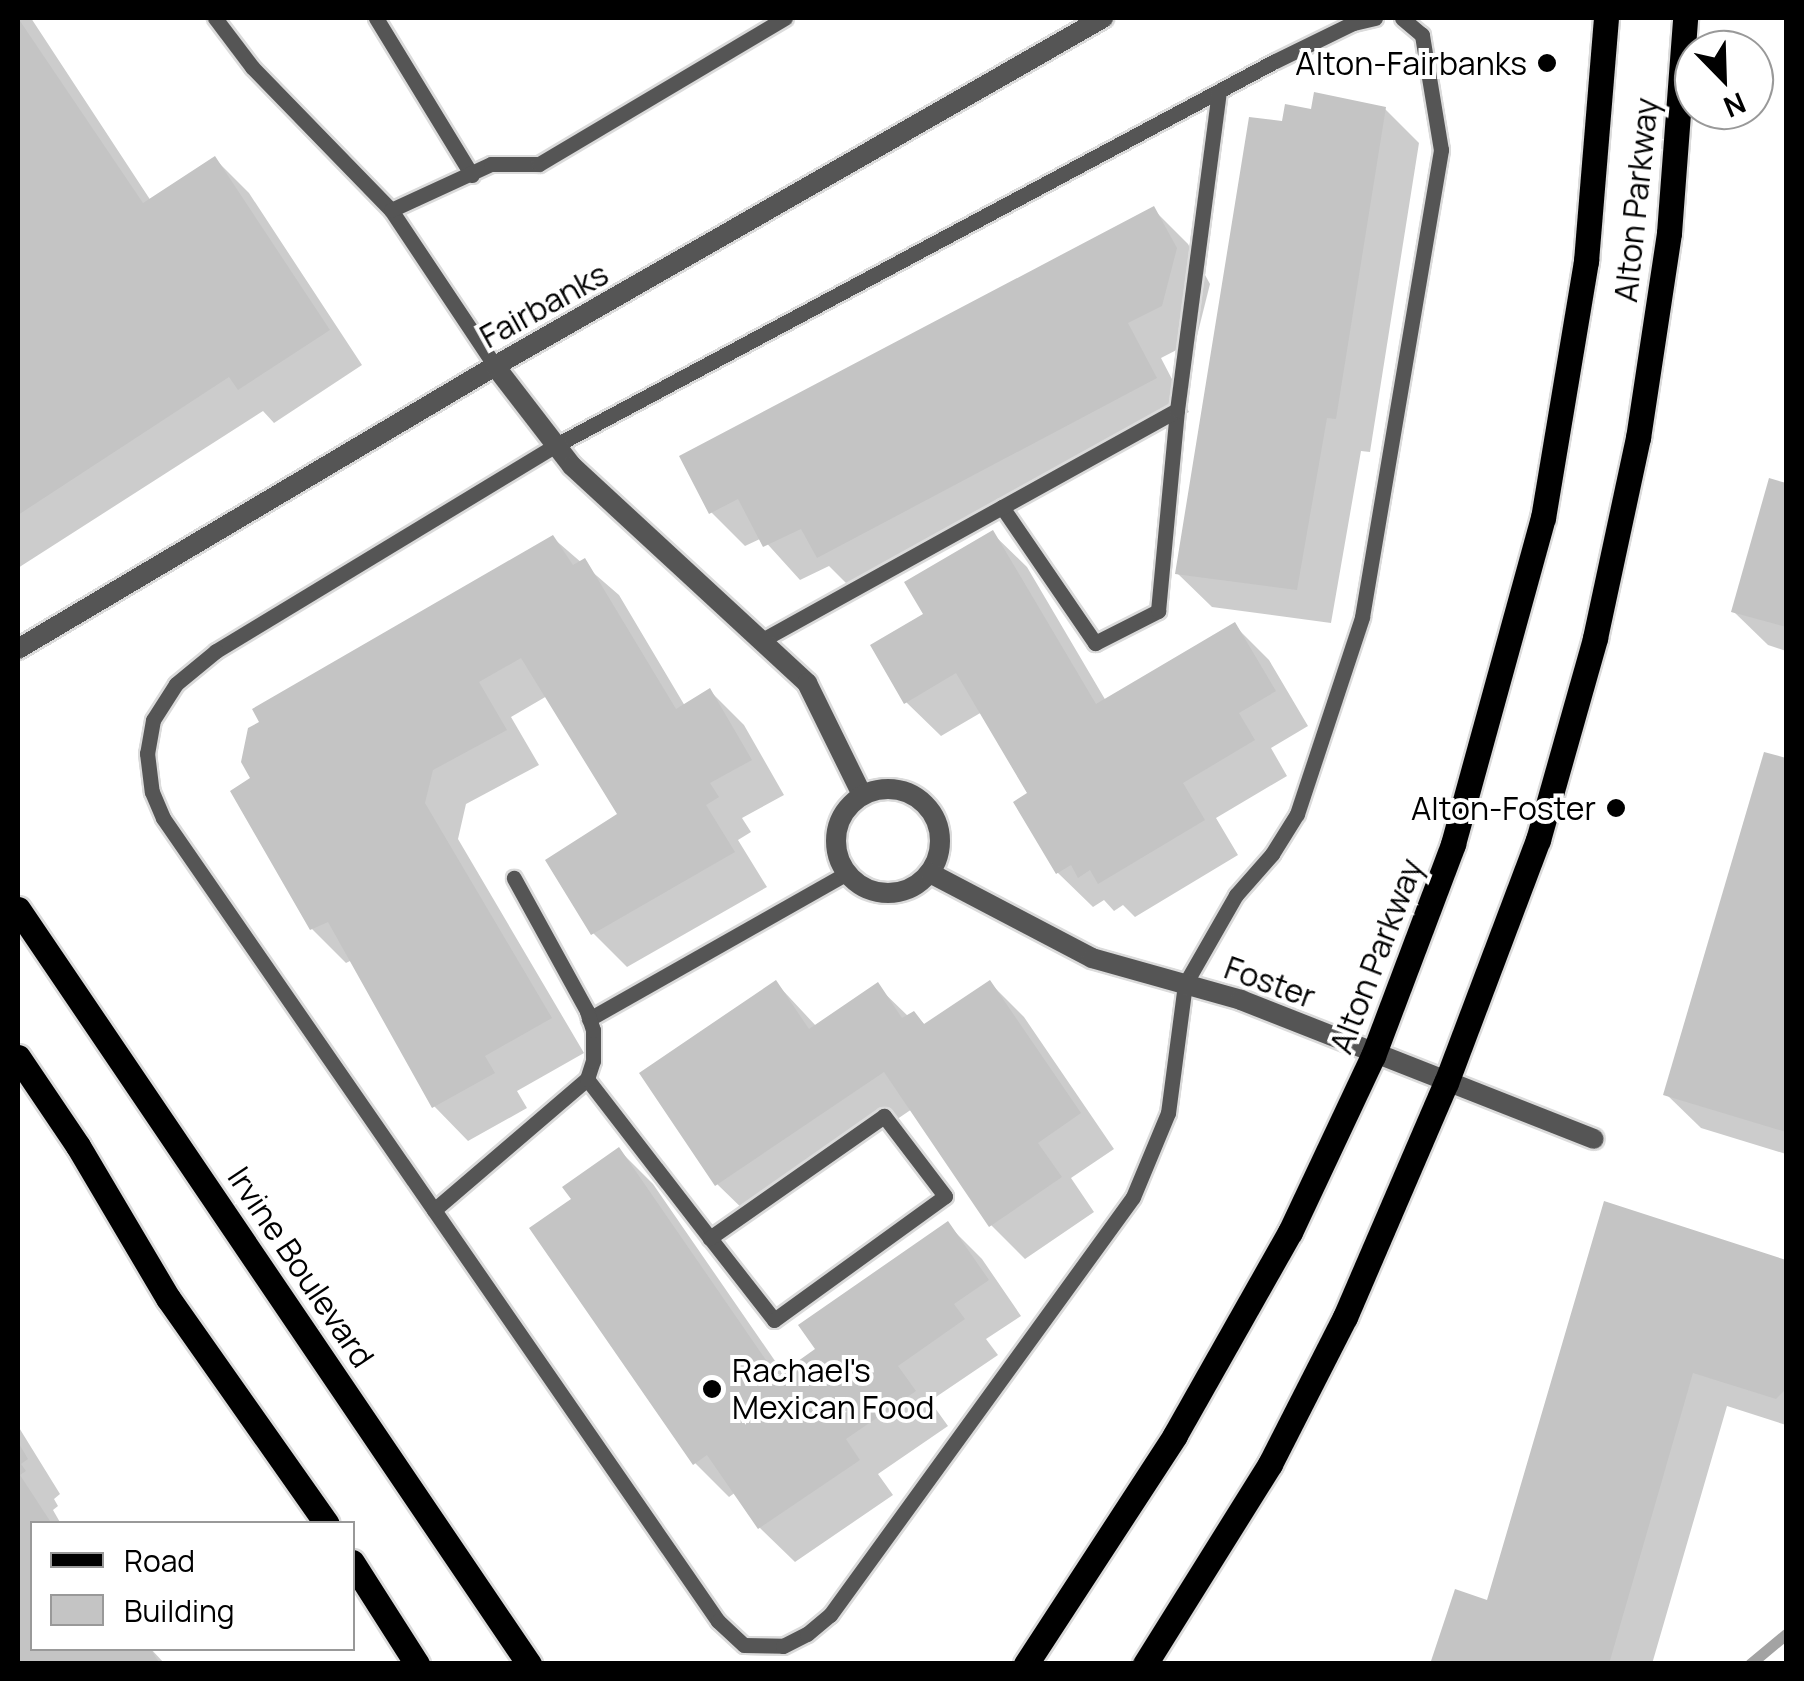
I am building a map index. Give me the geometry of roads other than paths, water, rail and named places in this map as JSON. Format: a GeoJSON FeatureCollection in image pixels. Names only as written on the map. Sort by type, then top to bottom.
{"type":"FeatureCollection","features":[{"type":"Feature","properties":{"kind":"main road","name":"Alton Parkway"},"geometry":{"type":"LineString","coordinates":[[1026,1664],[1135,1498],[1234,1334],[1324,1165],[1374,1056],[1459,826],[1543,518],[1586,261],[1606,18]]}},
{"type":"Feature","properties":{"kind":"main road","name":"Alton Parkway"},"geometry":{"type":"LineString","coordinates":[[1145,1664],[1279,1447],[1345,1317],[1446,1084],[1538,840],[1578,704],[1616,546],[1669,233],[1685,18]]}},
{"type":"Feature","properties":{"kind":"main road","name":"Irvine Boulevard"},"geometry":{"type":"LineString","coordinates":[[18,909],[528,1664]]}},
{"type":"Feature","properties":{"kind":"main road"},"geometry":{"type":"LineString","coordinates":[[18,1058],[78,1146],[168,1298],[326,1521]]}},
{"type":"Feature","properties":{"kind":"main road"},"geometry":{"type":"LineString","coordinates":[[355,1567],[417,1664]]}},
{"type":"Feature","properties":{"kind":"street","name":"Fairbanks"},"geometry":{"type":"LineString","coordinates":[[18,649],[494,366],[1103,18]]}},
{"type":"Feature","properties":{"kind":"street"},"geometry":{"type":"LineString","coordinates":[[494,366],[572,466],[764,639],[807,683],[862,795]]}},
{"type":"Feature","properties":{"kind":"street"},"geometry":{"type":"LineString","coordinates":[[881,789],[902,790],[934,814],[940,834],[939,854],[930,873],[915,886],[895,893],[875,892],[848,873],[836,848],[838,827],[846,809],[862,795],[881,789]]}},
{"type":"Feature","properties":{"kind":"street","name":"Foster"},"geometry":{"type":"LineString","coordinates":[[930,873],[1092,958],[1241,1000],[1374,1056],[1594,1139]]}},
{"type":"Feature","properties":{"kind":"lane"},"geometry":{"type":"LineString","coordinates":[[216,18],[252,67],[391,210],[494,366]]}},
{"type":"Feature","properties":{"kind":"lane"},"geometry":{"type":"LineString","coordinates":[[376,18],[472,175]]}},
{"type":"Feature","properties":{"kind":"lane"},"geometry":{"type":"LineString","coordinates":[[391,210],[491,164],[539,164],[785,18]]}},
{"type":"Feature","properties":{"kind":"lane"},"geometry":{"type":"LineString","coordinates":[[1375,18],[1352,23],[1218,92],[556,445],[216,650],[176,684],[153,720],[147,754],[152,792],[164,818],[718,1621],[744,1645],[782,1646],[808,1634],[830,1615],[1133,1197],[1168,1112],[1185,984],[1236,894],[1272,854],[1297,814],[1362,616],[1441,150],[1422,35],[1402,18]]}},
{"type":"Feature","properties":{"kind":"lane"},"geometry":{"type":"LineString","coordinates":[[1002,508],[1095,643],[1158,611],[1178,410],[1218,92]]}},
{"type":"Feature","properties":{"kind":"lane"},"geometry":{"type":"LineString","coordinates":[[764,639],[1178,410]]}},
{"type":"Feature","properties":{"kind":"lane"},"geometry":{"type":"LineString","coordinates":[[589,1019],[848,873]]}},
{"type":"Feature","properties":{"kind":"lane"},"geometry":{"type":"LineString","coordinates":[[434,1210],[588,1078],[594,1043],[589,1019],[514,878]]}},
{"type":"Feature","properties":{"kind":"lane"},"geometry":{"type":"LineString","coordinates":[[588,1078],[710,1238],[774,1320],[945,1196],[884,1116],[710,1238]]}},
{"type":"Feature","properties":{"kind":"waterway"},"geometry":{"type":"LineString","coordinates":[[1750,1664],[1786,1634]]}},
{"type":"Feature","properties":{"kind":"place","name":"Alton-Fairbanks"},"geometry":{"type":"Point","coordinates":[1547,63]}},
{"type":"Feature","properties":{"kind":"place","name":"Alton-Foster"},"geometry":{"type":"Point","coordinates":[1616,808]}},
{"type":"Feature","properties":{"kind":"place","name":"Rachael's Mexican Food"},"geometry":{"type":"Point","coordinates":[712,1389]}}]}
